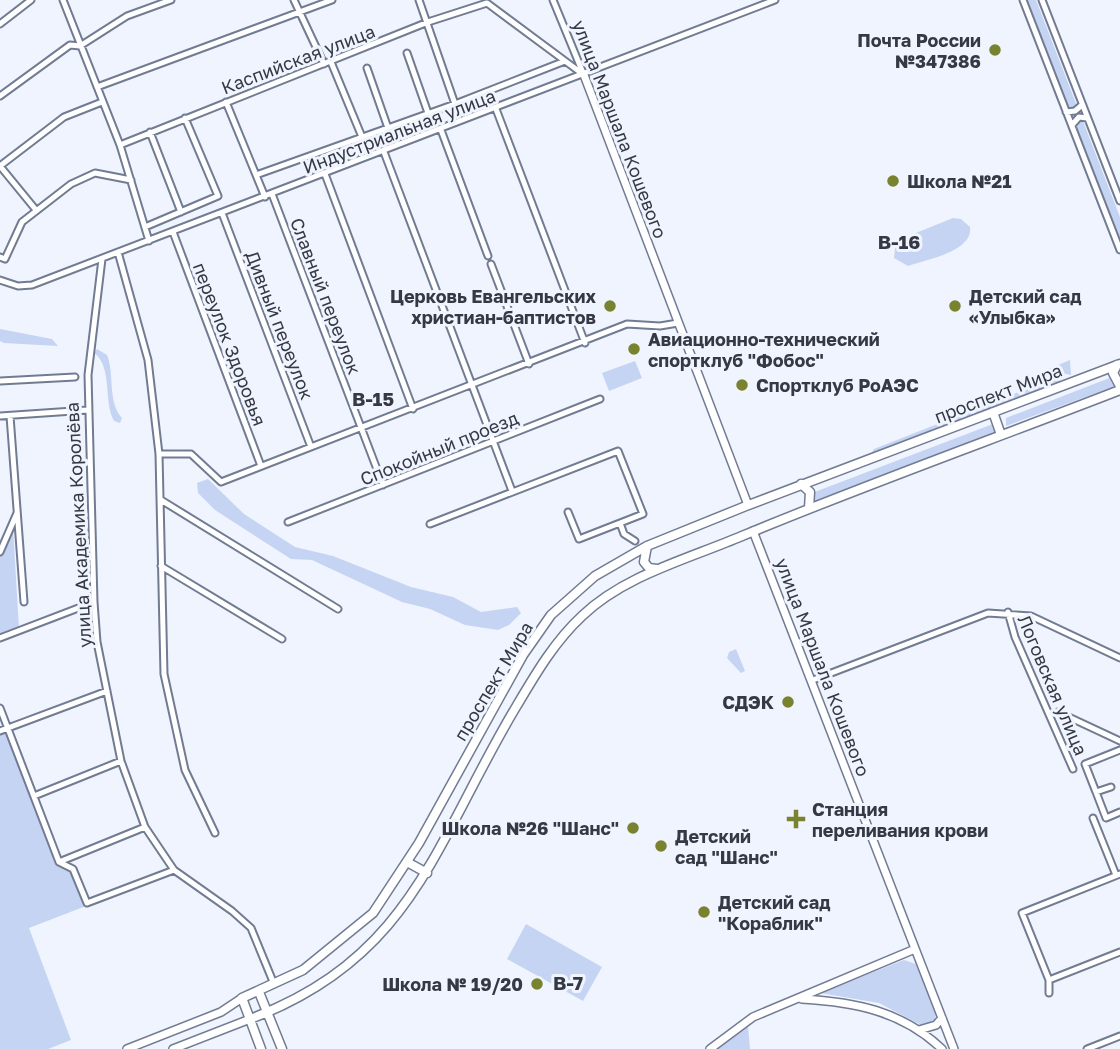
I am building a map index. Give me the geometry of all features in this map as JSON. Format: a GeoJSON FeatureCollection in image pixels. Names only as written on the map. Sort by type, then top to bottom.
{"type":"FeatureCollection","features":[{"type":"Feature","properties":{"kind":"main road","name":"проспект Мира"},"geometry":{"type":"LineString","coordinates":[[242,998],[274,985],[324,954],[373,913],[407,862],[523,655],[551,615],[595,576],[647,546],[747,505],[1119,364]]}},
{"type":"Feature","properties":{"kind":"main road"},"geometry":{"type":"LineString","coordinates":[[1119,364],[1113,373],[1120,388]]}},
{"type":"Feature","properties":{"kind":"main road","name":"проспект Мира"},"geometry":{"type":"LineString","coordinates":[[250,1019],[316,988],[355,961],[380,938],[403,910],[427,873],[501,733],[539,668],[567,631],[600,600],[659,569],[1120,388]]}},
{"type":"Feature","properties":{"kind":"main road"},"geometry":{"type":"LineString","coordinates":[[993,412],[1001,435]]}},
{"type":"Feature","properties":{"kind":"main road"},"geometry":{"type":"LineString","coordinates":[[801,484],[810,492],[809,508]]}},
{"type":"Feature","properties":{"kind":"main road"},"geometry":{"type":"LineString","coordinates":[[647,546],[644,562],[649,568],[659,569]]}},
{"type":"Feature","properties":{"kind":"main road"},"geometry":{"type":"LineString","coordinates":[[407,862],[427,873]]}},
{"type":"Feature","properties":{"kind":"main road"},"geometry":{"type":"LineString","coordinates":[[260,992],[282,1049]]}},
{"type":"Feature","properties":{"kind":"main road"},"geometry":{"type":"LineString","coordinates":[[242,998],[261,1049]]}},
{"type":"Feature","properties":{"kind":"street"},"geometry":{"type":"LineString","coordinates":[[0,23],[32,0]]}},
{"type":"Feature","properties":{"kind":"street"},"geometry":{"type":"LineString","coordinates":[[63,0],[120,145],[149,241]]}},
{"type":"Feature","properties":{"kind":"street"},"geometry":{"type":"LineString","coordinates":[[0,96],[54,54],[70,45],[80,46],[127,16],[170,0]]}},
{"type":"Feature","properties":{"kind":"street"},"geometry":{"type":"LineString","coordinates":[[294,0],[324,64]]}},
{"type":"Feature","properties":{"kind":"street"},"geometry":{"type":"LineString","coordinates":[[97,87],[331,0]]}},
{"type":"Feature","properties":{"kind":"street"},"geometry":{"type":"LineString","coordinates":[[419,0],[455,104]]}},
{"type":"Feature","properties":{"kind":"street","name":"улица Маршала Кошевого"},"geometry":{"type":"LineString","coordinates":[[553,0],[747,505]]}},
{"type":"Feature","properties":{"kind":"street","name":"Индустриальная улица"},"geometry":{"type":"LineString","coordinates":[[0,280],[18,286],[33,285],[583,76],[775,0]]}},
{"type":"Feature","properties":{"kind":"street"},"geometry":{"type":"LineString","coordinates":[[1023,0],[1120,250]]}},
{"type":"Feature","properties":{"kind":"street"},"geometry":{"type":"LineString","coordinates":[[1042,0],[1120,201]]}},
{"type":"Feature","properties":{"kind":"street","name":"Каспийская улица"},"geometry":{"type":"LineString","coordinates":[[120,145],[428,22],[487,3],[565,61]]}},
{"type":"Feature","properties":{"kind":"street"},"geometry":{"type":"LineString","coordinates":[[407,53],[428,113]]}},
{"type":"Feature","properties":{"kind":"street"},"geometry":{"type":"LineString","coordinates":[[331,61],[362,137]]}},
{"type":"Feature","properties":{"kind":"street"},"geometry":{"type":"LineString","coordinates":[[256,175],[455,104],[565,61],[583,76]]}},
{"type":"Feature","properties":{"kind":"street"},"geometry":{"type":"LineString","coordinates":[[367,68],[388,128]]}},
{"type":"Feature","properties":{"kind":"street"},"geometry":{"type":"LineString","coordinates":[[36,210],[0,166],[64,117],[102,102]]}},
{"type":"Feature","properties":{"kind":"street"},"geometry":{"type":"LineString","coordinates":[[226,102],[265,197]]}},
{"type":"Feature","properties":{"kind":"street"},"geometry":{"type":"LineString","coordinates":[[1066,112],[1075,111],[1082,105]]}},
{"type":"Feature","properties":{"kind":"street"},"geometry":{"type":"LineString","coordinates":[[496,109],[585,343]]}},
{"type":"Feature","properties":{"kind":"street"},"geometry":{"type":"LineString","coordinates":[[1072,125],[1079,117],[1087,118]]}},
{"type":"Feature","properties":{"kind":"street"},"geometry":{"type":"LineString","coordinates":[[145,227],[218,196],[185,118]]}},
{"type":"Feature","properties":{"kind":"street"},"geometry":{"type":"LineString","coordinates":[[441,130],[488,256]]}},
{"type":"Feature","properties":{"kind":"street"},"geometry":{"type":"LineString","coordinates":[[150,132],[181,212]]}},
{"type":"Feature","properties":{"kind":"street"},"geometry":{"type":"LineString","coordinates":[[384,152],[512,491]]}},
{"type":"Feature","properties":{"kind":"street"},"geometry":{"type":"LineString","coordinates":[[3,258],[22,222],[71,184],[95,173],[131,180]]}},
{"type":"Feature","properties":{"kind":"street"},"geometry":{"type":"LineString","coordinates":[[324,174],[413,408]]}},
{"type":"Feature","properties":{"kind":"street","name":"Славный переулок"},"geometry":{"type":"LineString","coordinates":[[272,194],[383,485]]}},
{"type":"Feature","properties":{"kind":"street","name":"Дивный переулок"},"geometry":{"type":"LineString","coordinates":[[222,213],[311,447]]}},
{"type":"Feature","properties":{"kind":"street","name":"переулок Здоровья"},"geometry":{"type":"LineString","coordinates":[[173,232],[261,466]]}},
{"type":"Feature","properties":{"kind":"street"},"geometry":{"type":"LineString","coordinates":[[118,253],[148,360],[159,454],[164,674],[185,770],[215,833]]}},
{"type":"Feature","properties":{"kind":"street","name":"улица Академика Королёва"},"geometry":{"type":"LineString","coordinates":[[102,259],[88,375],[94,601],[97,642],[121,761],[145,827],[174,870],[232,911],[251,928],[274,985]]}},
{"type":"Feature","properties":{"kind":"street"},"geometry":{"type":"LineString","coordinates":[[491,264],[529,364]]}},
{"type":"Feature","properties":{"kind":"street"},"geometry":{"type":"LineString","coordinates":[[159,454],[191,454],[221,482],[635,322],[660,327],[677,324]]}},
{"type":"Feature","properties":{"kind":"street"},"geometry":{"type":"LineString","coordinates":[[0,381],[75,377]]}},
{"type":"Feature","properties":{"kind":"street","name":"Спокойный проезд"},"geometry":{"type":"LineString","coordinates":[[288,522],[600,399]]}},
{"type":"Feature","properties":{"kind":"street"},"geometry":{"type":"LineString","coordinates":[[0,416],[88,410]]}},
{"type":"Feature","properties":{"kind":"street"},"geometry":{"type":"LineString","coordinates":[[10,415],[24,602]]}},
{"type":"Feature","properties":{"kind":"street"},"geometry":{"type":"LineString","coordinates":[[430,524],[618,451],[643,514],[579,539],[568,512]]}},
{"type":"Feature","properties":{"kind":"street"},"geometry":{"type":"LineString","coordinates":[[160,500],[338,609]]}},
{"type":"Feature","properties":{"kind":"street"},"geometry":{"type":"LineString","coordinates":[[0,552],[18,512]]}},
{"type":"Feature","properties":{"kind":"street"},"geometry":{"type":"LineString","coordinates":[[620,523],[624,534],[635,541]]}},
{"type":"Feature","properties":{"kind":"street"},"geometry":{"type":"LineString","coordinates":[[712,1049],[754,1018],[915,950],[752,532]]}},
{"type":"Feature","properties":{"kind":"street","name":"улица Маршала Кошевого"},"geometry":{"type":"LineString","coordinates":[[752,532],[813,680],[953,1049]]}},
{"type":"Feature","properties":{"kind":"street"},"geometry":{"type":"LineString","coordinates":[[162,566],[282,639]]}},
{"type":"Feature","properties":{"kind":"street"},"geometry":{"type":"LineString","coordinates":[[0,638],[94,601]]}},
{"type":"Feature","properties":{"kind":"street"},"geometry":{"type":"LineString","coordinates":[[813,680],[988,613],[1008,612],[1031,616],[1120,657]]}},
{"type":"Feature","properties":{"kind":"street","name":"Логовская улица"},"geometry":{"type":"LineString","coordinates":[[1008,612],[1015,637],[1073,769]]}},
{"type":"Feature","properties":{"kind":"street"},"geometry":{"type":"LineString","coordinates":[[0,731],[107,691]]}},
{"type":"Feature","properties":{"kind":"street"},"geometry":{"type":"LineString","coordinates":[[0,708],[59,862],[73,869],[87,903],[174,870]]}},
{"type":"Feature","properties":{"kind":"street","name":"Логовская улица"},"geometry":{"type":"LineString","coordinates":[[1058,712],[1120,741]]}},
{"type":"Feature","properties":{"kind":"street"},"geometry":{"type":"LineString","coordinates":[[1120,750],[1085,764],[1106,818],[1120,812]]}},
{"type":"Feature","properties":{"kind":"street"},"geometry":{"type":"LineString","coordinates":[[34,796],[121,761]]}},
{"type":"Feature","properties":{"kind":"street"},"geometry":{"type":"LineString","coordinates":[[1096,792],[1111,787]]}},
{"type":"Feature","properties":{"kind":"street"},"geometry":{"type":"LineString","coordinates":[[1049,993],[1049,980],[1022,914],[1118,874],[1093,818]]}},
{"type":"Feature","properties":{"kind":"street"},"geometry":{"type":"LineString","coordinates":[[59,862],[145,827]]}},
{"type":"Feature","properties":{"kind":"street"},"geometry":{"type":"LineString","coordinates":[[1049,980],[1120,952]]}},
{"type":"Feature","properties":{"kind":"street","name":"проспект Мира"},"geometry":{"type":"LineString","coordinates":[[127,1049],[221,1012],[242,998]]}},
{"type":"Feature","properties":{"kind":"street"},"geometry":{"type":"LineString","coordinates":[[799,999],[845,1002],[876,1009],[919,1030],[942,1049]]}},
{"type":"Feature","properties":{"kind":"street","name":"проспект Мира"},"geometry":{"type":"LineString","coordinates":[[173,1049],[250,1019]]}},
{"type":"Feature","properties":{"kind":"street"},"geometry":{"type":"LineString","coordinates":[[919,1030],[936,1025],[941,1019]]}},
{"type":"Feature","properties":{"kind":"street"},"geometry":{"type":"LineString","coordinates":[[1087,1049],[1120,1036]]}},
{"type":"Feature","properties":{"kind":"shaded area"},"geometry":{"type":"Polygon","coordinates":[[[1025,0],[1036,0],[1077,106],[1074,109],[1067,109],[1025,0]]]}},
{"type":"Feature","properties":{"kind":"shaded area"},"geometry":{"type":"Polygon","coordinates":[[[1077,121],[1083,121],[1120,217],[1120,245],[1074,125],[1077,121]]]}},
{"type":"Feature","properties":{"kind":"shaded area"},"geometry":{"type":"Polygon","coordinates":[[[953,218],[961,219],[970,227],[969,236],[957,248],[908,266],[894,258],[896,241],[953,218]]]}},
{"type":"Feature","properties":{"kind":"shaded area"},"geometry":{"type":"Polygon","coordinates":[[[0,329],[52,339],[58,346],[4,343],[0,341],[0,329]]]}},
{"type":"Feature","properties":{"kind":"shaded area"},"geometry":{"type":"Polygon","coordinates":[[[97,349],[107,355],[114,404],[122,418],[120,423],[114,421],[111,413],[104,367],[94,353],[97,349]]]}},
{"type":"Feature","properties":{"kind":"shaded area"},"geometry":{"type":"Polygon","coordinates":[[[1070,360],[1071,375],[1057,372],[1044,376],[1041,372],[1070,360]]]}},
{"type":"Feature","properties":{"kind":"shaded area"},"geometry":{"type":"Polygon","coordinates":[[[635,361],[642,378],[609,391],[602,373],[635,361]]]}},
{"type":"Feature","properties":{"kind":"shaded area"},"geometry":{"type":"Polygon","coordinates":[[[1112,377],[1116,386],[1006,426],[1006,418],[1112,377]]]}},
{"type":"Feature","properties":{"kind":"shaded area"},"geometry":{"type":"Polygon","coordinates":[[[1057,379],[1063,382],[868,458],[874,449],[1057,379]]]}},
{"type":"Feature","properties":{"kind":"shaded area"},"geometry":{"type":"Polygon","coordinates":[[[993,424],[996,433],[814,503],[812,493],[993,424]]]}},
{"type":"Feature","properties":{"kind":"shaded area"},"geometry":{"type":"Polygon","coordinates":[[[208,479],[244,514],[295,547],[333,556],[411,587],[453,597],[481,612],[517,607],[521,613],[509,625],[498,630],[465,625],[430,609],[402,602],[312,560],[291,559],[215,510],[198,493],[197,483],[208,479]]]}},
{"type":"Feature","properties":{"kind":"shaded area"},"geometry":{"type":"Polygon","coordinates":[[[13,527],[19,629],[0,636],[0,556],[13,527]]]}},
{"type":"Feature","properties":{"kind":"shaded area"},"geometry":{"type":"Polygon","coordinates":[[[736,649],[745,671],[741,673],[727,658],[729,652],[736,649]]]}},
{"type":"Feature","properties":{"kind":"shaded area"},"geometry":{"type":"Polygon","coordinates":[[[6,731],[57,864],[71,872],[86,906],[29,928],[71,1040],[48,1049],[0,1049],[0,733],[6,731]]]}},
{"type":"Feature","properties":{"kind":"shaded area"},"geometry":{"type":"Polygon","coordinates":[[[526,924],[602,967],[583,1001],[507,959],[526,924]]]}},
{"type":"Feature","properties":{"kind":"shaded area"},"geometry":{"type":"Polygon","coordinates":[[[904,960],[916,964],[936,1014],[935,1020],[923,1026],[879,1003],[820,993],[904,960]]]}},
{"type":"Feature","properties":{"kind":"shaded area"},"geometry":{"type":"Polygon","coordinates":[[[748,1026],[750,1049],[716,1049],[748,1026]]]}},
{"type":"Feature","properties":{"kind":"place","name":"Почта России №347386"},"geometry":{"type":"Point","coordinates":[995,50]}},
{"type":"Feature","properties":{"kind":"place","name":"Школа №21"},"geometry":{"type":"Point","coordinates":[893,181]}},
{"type":"Feature","properties":{"kind":"place","name":"Церковь Евангельских христиан-баптистов"},"geometry":{"type":"Point","coordinates":[610,306]}},
{"type":"Feature","properties":{"kind":"place","name":"Детский сад «Улыбка»"},"geometry":{"type":"Point","coordinates":[955,306]}},
{"type":"Feature","properties":{"kind":"place","name":"Авиационно-технический спортклуб \"Фобос\""},"geometry":{"type":"Point","coordinates":[634,349]}},
{"type":"Feature","properties":{"kind":"place","name":"Спортклуб РоАЭС"},"geometry":{"type":"Point","coordinates":[742,385]}},
{"type":"Feature","properties":{"kind":"place","name":"СДЭК"},"geometry":{"type":"Point","coordinates":[788,702]}},
{"type":"Feature","properties":{"kind":"place","name":"Станция переливания крови"},"geometry":{"type":"Point","coordinates":[796,819]}},
{"type":"Feature","properties":{"kind":"place","name":"Школа №26 \"Шанс\""},"geometry":{"type":"Point","coordinates":[633,828]}},
{"type":"Feature","properties":{"kind":"place","name":"Детский сад \"Шанс\""},"geometry":{"type":"Point","coordinates":[661,846]}},
{"type":"Feature","properties":{"kind":"place","name":"Детский сад \"Кораблик\""},"geometry":{"type":"Point","coordinates":[704,912]}},
{"type":"Feature","properties":{"kind":"place","name":"Школа № 19/20"},"geometry":{"type":"Point","coordinates":[537,984]}},
{"type":"Feature","properties":{"kind":"district","name":"В-16"},"geometry":{"type":"Point","coordinates":[899,241]}},
{"type":"Feature","properties":{"kind":"district","name":"В-15"},"geometry":{"type":"Point","coordinates":[373,398]}},
{"type":"Feature","properties":{"kind":"district","name":"В-7"},"geometry":{"type":"Point","coordinates":[568,982]}}]}
